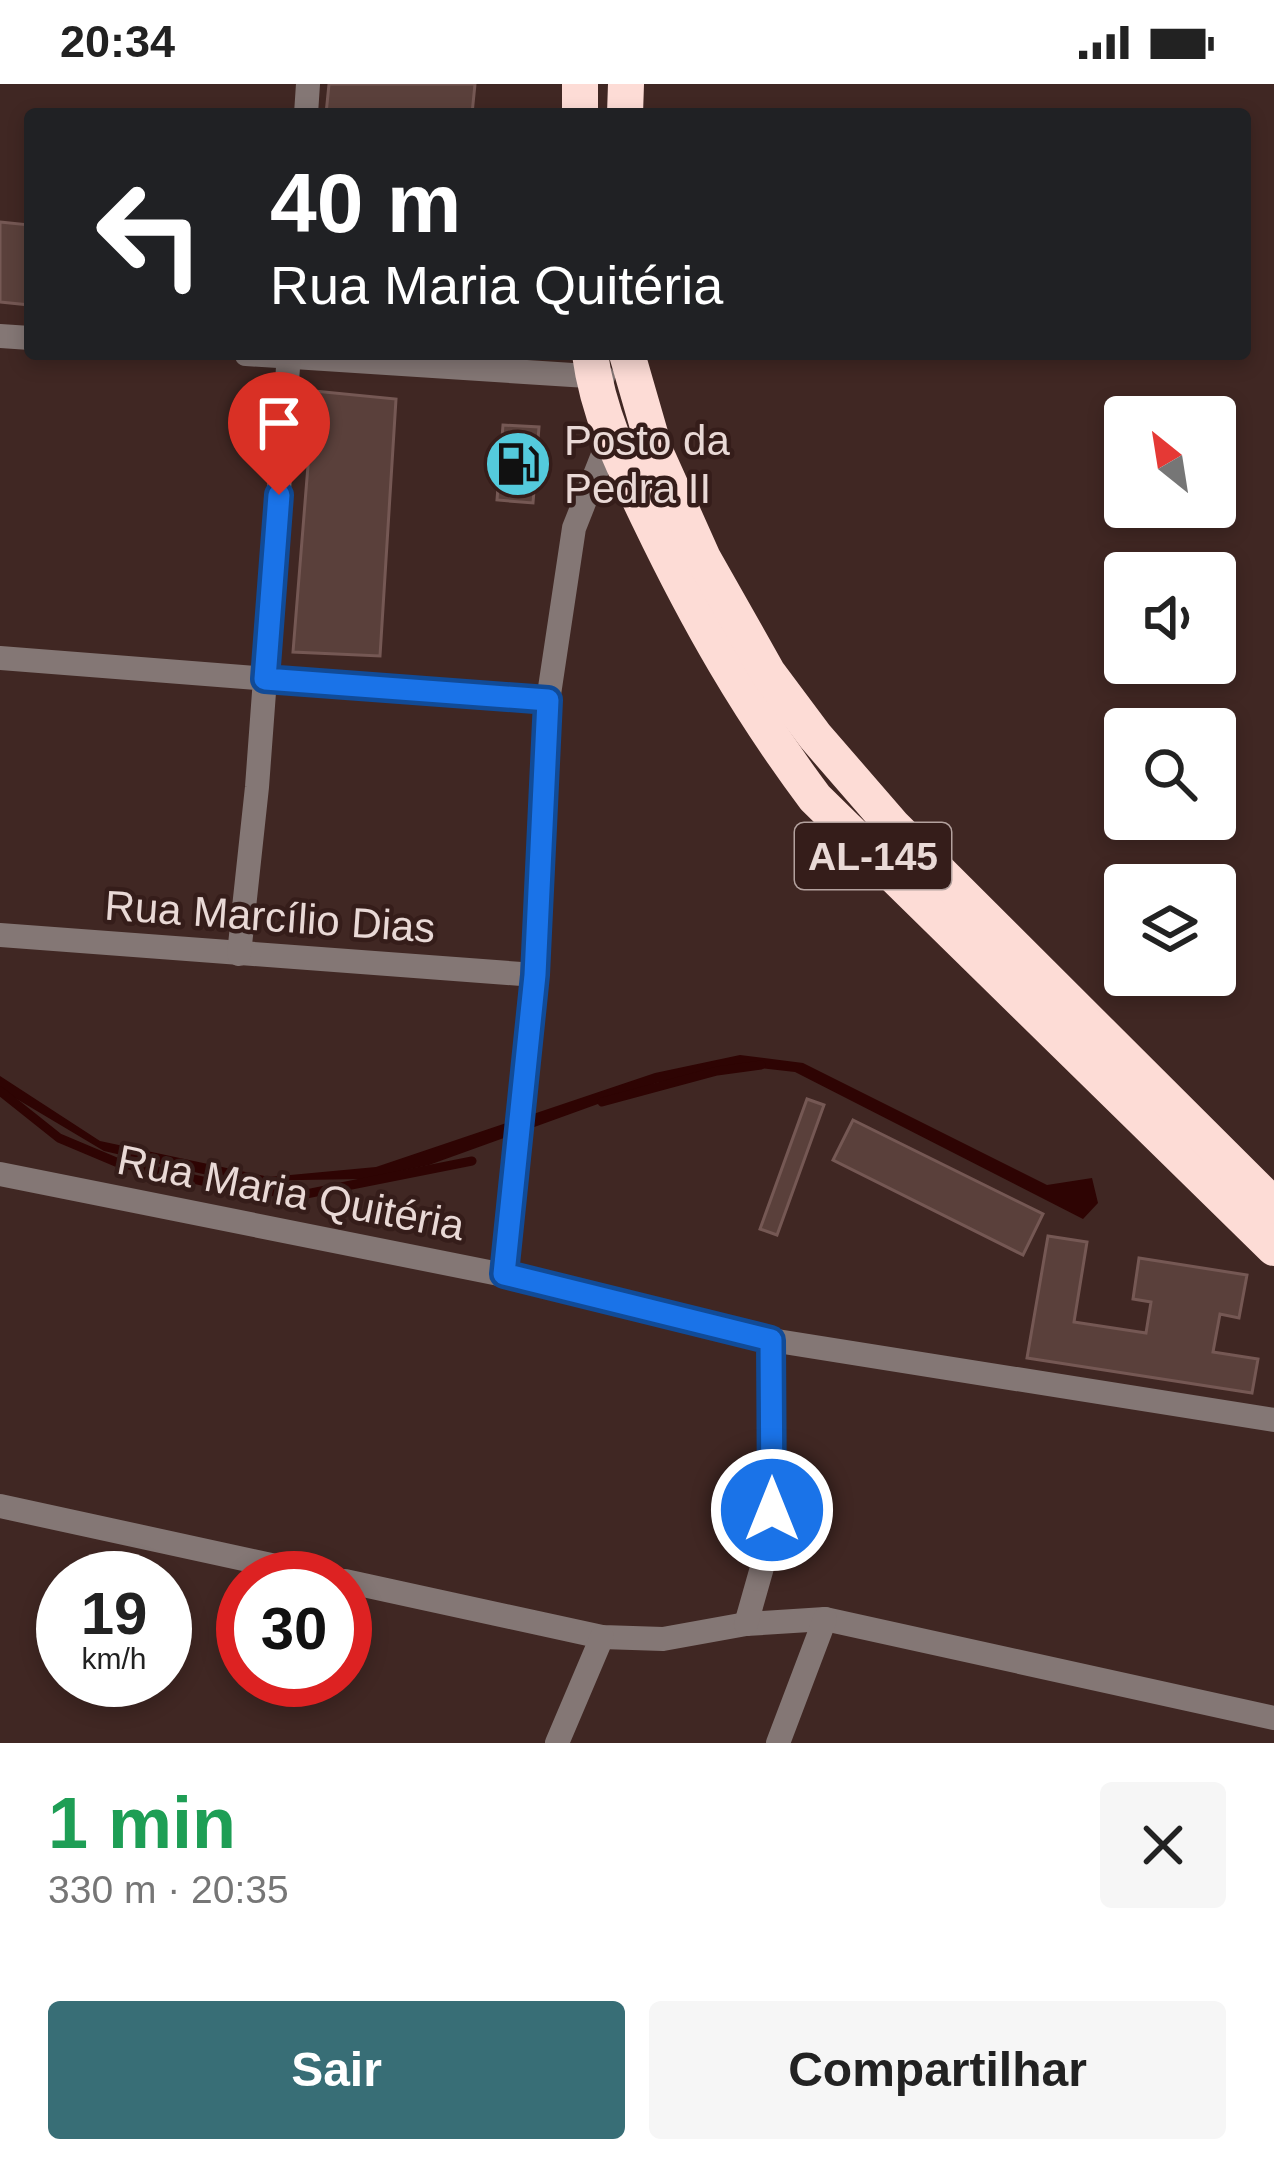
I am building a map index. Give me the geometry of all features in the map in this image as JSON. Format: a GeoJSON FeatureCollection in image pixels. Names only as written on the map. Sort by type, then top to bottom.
{"type":"FeatureCollection","features":[{"type":"Feature","properties":{"kind":"highway","name":"AL-145"},"geometry":{"type":"LineString","coordinates":[[629,364],[655,451],[703,558],[768,673],[815,736],[892,826],[1274,1206]]}},
{"type":"Feature","properties":{"kind":"highway","name":"AL-145"},"geometry":{"type":"LineString","coordinates":[[592,366],[610,437],[700,626],[764,731],[815,799],[1274,1248]]}},
{"type":"Feature","properties":{"kind":"street"},"geometry":{"type":"LineString","coordinates":[[239,954],[289,360]]}},
{"type":"Feature","properties":{"kind":"street"},"geometry":{"type":"LineString","coordinates":[[410,360],[629,364]]}},
{"type":"Feature","properties":{"kind":"street"},"geometry":{"type":"LineString","coordinates":[[504,1274],[535,975],[548,700],[574,528],[610,437]]}},
{"type":"Feature","properties":{"kind":"street"},"geometry":{"type":"LineString","coordinates":[[0,658],[548,700]]}},
{"type":"Feature","properties":{"kind":"street","name":"Rua Marcílio Dias"},"geometry":{"type":"LineString","coordinates":[[0,935],[535,975]]}},
{"type":"Feature","properties":{"kind":"street","name":"Rua Maria Quitéria"},"geometry":{"type":"LineString","coordinates":[[0,1174],[504,1274],[771,1340],[1274,1420]]}},
{"type":"Feature","properties":{"kind":"street"},"geometry":{"type":"LineString","coordinates":[[746,1624],[765,1557],[772,1510],[771,1340]]}},
{"type":"Feature","properties":{"kind":"street"},"geometry":{"type":"LineString","coordinates":[[0,1506],[216,1553]]}},
{"type":"Feature","properties":{"kind":"street"},"geometry":{"type":"LineString","coordinates":[[372,1587],[602,1637],[663,1639],[746,1624],[825,1619],[1274,1718]]}},
{"type":"Feature","properties":{"kind":"street"},"geometry":{"type":"LineString","coordinates":[[778,1743],[825,1619]]}},
{"type":"Feature","properties":{"kind":"street"},"geometry":{"type":"LineString","coordinates":[[557,1743],[602,1637]]}},
{"type":"Feature","properties":{"kind":"shaded area"},"geometry":{"type":"Polygon","coordinates":[[[740,1055],[803,1063],[1047,1185],[1092,1178],[1098,1203],[1083,1219],[795,1072],[742,1066],[656,1083],[429,1165],[363,1179],[233,1181],[104,1151],[0,1089],[0,1076],[100,1141],[269,1177],[376,1167],[655,1073],[740,1055]]]}},
{"type":"Feature","properties":{"kind":"building"},"geometry":{"type":"Polygon","coordinates":[[[329,84],[475,84],[473,108],[327,108],[329,84]]]}},
{"type":"Feature","properties":{"kind":"building"},"geometry":{"type":"Polygon","coordinates":[[[0,222],[24,224],[24,304],[0,302],[0,222]]]}},
{"type":"Feature","properties":{"kind":"building"},"geometry":{"type":"Polygon","coordinates":[[[314,391],[396,399],[380,656],[293,652],[314,391]]]}},
{"type":"Feature","properties":{"kind":"building","name":"Posto da Pedra II"},"geometry":{"type":"Polygon","coordinates":[[[503,425],[539,427],[533,503],[497,500],[503,425]]]}},
{"type":"Feature","properties":{"kind":"building"},"geometry":{"type":"Polygon","coordinates":[[[807,1099],[824,1105],[777,1235],[760,1229],[807,1099]]]}},
{"type":"Feature","properties":{"kind":"building"},"geometry":{"type":"Polygon","coordinates":[[[853,1120],[1043,1214],[1023,1255],[833,1160],[853,1120]]]}},
{"type":"Feature","properties":{"kind":"building"},"geometry":{"type":"Polygon","coordinates":[[[1048,1236],[1087,1242],[1074,1322],[1146,1333],[1151,1302],[1133,1299],[1139,1258],[1247,1275],[1239,1318],[1220,1314],[1213,1352],[1258,1359],[1252,1393],[1027,1358],[1048,1236]]]}},
{"type":"Feature","properties":{"kind":"waterway"},"geometry":{"type":"LineString","coordinates":[[602,1102],[717,1071],[761,1065]]}},
{"type":"Feature","properties":{"kind":"waterway"},"geometry":{"type":"LineString","coordinates":[[0,1091],[59,1138],[116,1162],[225,1186],[301,1195],[472,1161]]}},
{"type":"Feature","properties":{"kind":"place","name":"Posto da Pedra II"},"geometry":{"type":"Point","coordinates":[518,464]}},
{"type":"Feature","properties":{"kind":"route"},"geometry":{"type":"LineString","coordinates":[[279,495],[265,679],[548,700],[535,975],[504,1274],[771,1340],[772,1510]]}}]}
